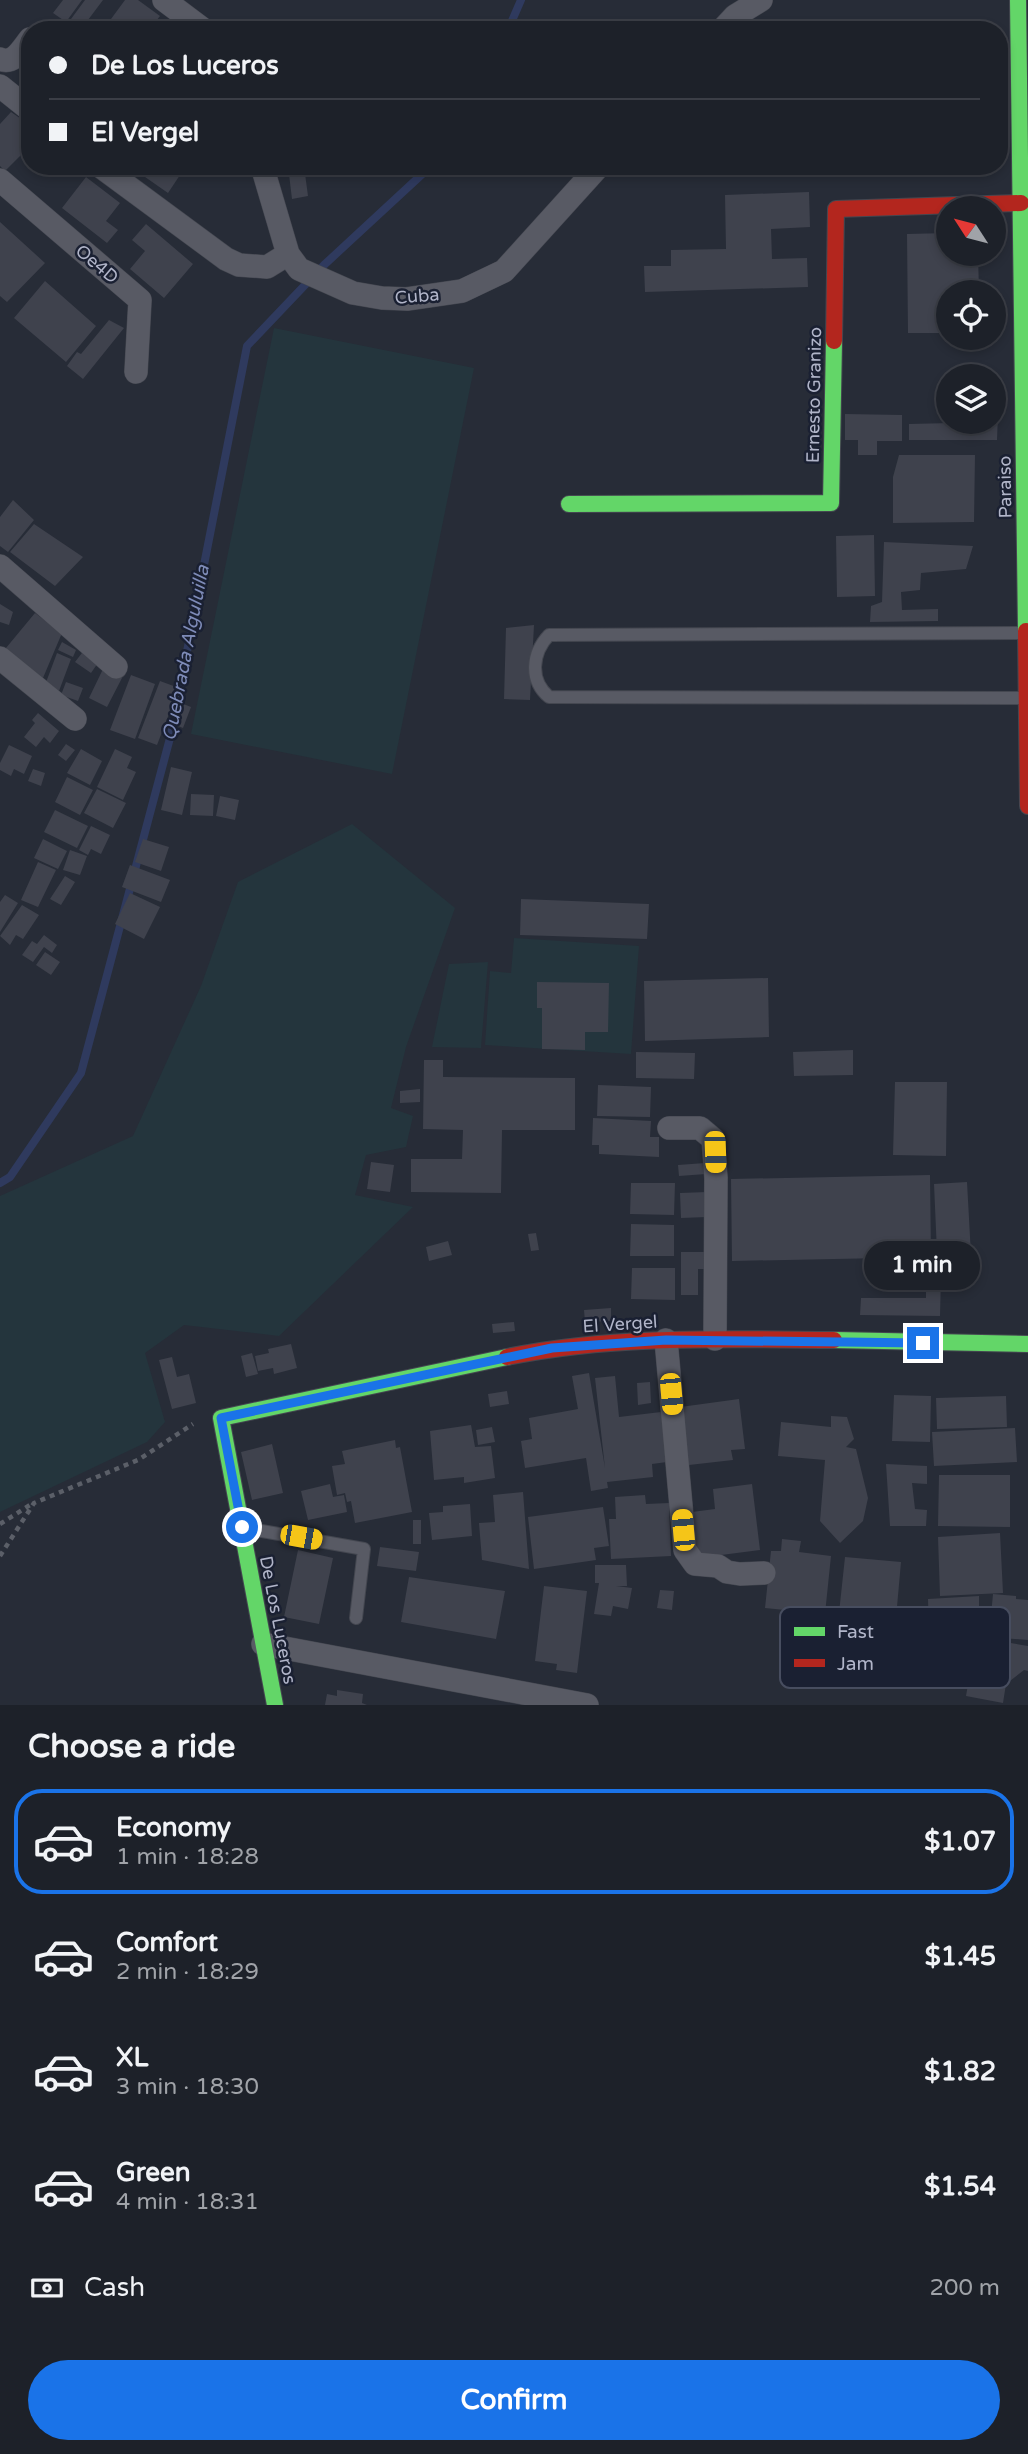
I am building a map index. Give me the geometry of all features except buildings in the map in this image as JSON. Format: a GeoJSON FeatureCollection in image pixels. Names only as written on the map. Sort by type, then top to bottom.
{"type":"FeatureCollection","features":[{"type":"Feature","properties":{"kind":"street"},"geometry":{"type":"LineString","coordinates":[[164,0],[192,21]]}},
{"type":"Feature","properties":{"kind":"street"},"geometry":{"type":"LineString","coordinates":[[730,21],[761,0]]}},
{"type":"Feature","properties":{"kind":"street","name":"Paraiso"},"geometry":{"type":"LineString","coordinates":[[1018,0],[1028,806]]}},
{"type":"Feature","properties":{"kind":"street"},"geometry":{"type":"LineString","coordinates":[[0,59],[5,62],[12,60],[21,50]]}},
{"type":"Feature","properties":{"kind":"street"},"geometry":{"type":"LineString","coordinates":[[0,86],[21,103]]}},
{"type":"Feature","properties":{"kind":"street"},"geometry":{"type":"LineString","coordinates":[[112,175],[226,259],[239,265],[267,267],[288,254],[265,175]]}},
{"type":"Feature","properties":{"kind":"street","name":"Cuba"},"geometry":{"type":"LineString","coordinates":[[288,254],[299,269],[353,293],[407,299],[462,291],[504,271],[591,175]]}},
{"type":"Feature","properties":{"kind":"street","name":"Oe4D"},"geometry":{"type":"LineString","coordinates":[[0,180],[140,300],[136,372]]}},
{"type":"Feature","properties":{"kind":"street","name":"Ernesto Granizo"},"geometry":{"type":"LineString","coordinates":[[569,504],[831,503],[836,209],[1021,202]]}},
{"type":"Feature","properties":{"kind":"street"},"geometry":{"type":"LineString","coordinates":[[0,566],[116,667]]}},
{"type":"Feature","properties":{"kind":"street"},"geometry":{"type":"LineString","coordinates":[[0,658],[75,719]]}},
{"type":"Feature","properties":{"kind":"street"},"geometry":{"type":"LineString","coordinates":[[670,1128],[700,1128],[713,1139],[716,1178],[715,1339]]}},
{"type":"Feature","properties":{"kind":"street","name":"El Vergel"},"geometry":{"type":"LineString","coordinates":[[221,1418],[552,1348],[715,1339],[1028,1344]]}},
{"type":"Feature","properties":{"kind":"street"},"geometry":{"type":"LineString","coordinates":[[666,1340],[685,1550],[695,1564],[718,1566],[727,1572],[740,1574],[764,1573]]}},
{"type":"Feature","properties":{"kind":"street","name":"De Los Luceros"},"geometry":{"type":"LineString","coordinates":[[221,1418],[275,1705]]}},
{"type":"Feature","properties":{"kind":"street"},"geometry":{"type":"LineString","coordinates":[[263,1644],[587,1705]]}},
{"type":"Feature","properties":{"kind":"lane"},"geometry":{"type":"LineString","coordinates":[[1027,633],[549,635],[539,646],[534,670],[539,688],[549,697],[1027,698]]}},
{"type":"Feature","properties":{"kind":"lane"},"geometry":{"type":"LineString","coordinates":[[242,1527],[364,1549],[356,1618]]}},
{"type":"Feature","properties":{"kind":"path"},"geometry":{"type":"LineString","coordinates":[[0,1524],[34,1503],[138,1460],[189,1425],[221,1418]]}},
{"type":"Feature","properties":{"kind":"path"},"geometry":{"type":"LineString","coordinates":[[0,1556],[34,1503]]}},
{"type":"Feature","properties":{"kind":"shaded area"},"geometry":{"type":"Polygon","coordinates":[[[274,328],[474,368],[392,774],[191,734],[274,328]]]}},
{"type":"Feature","properties":{"kind":"shaded area"},"geometry":{"type":"Polygon","coordinates":[[[352,824],[455,908],[406,1047],[391,1108],[413,1116],[406,1147],[366,1155],[355,1195],[413,1207],[279,1336],[184,1325],[145,1353],[165,1422],[147,1442],[0,1512],[0,1196],[133,1136],[201,986],[238,882],[352,824]]]}},
{"type":"Feature","properties":{"kind":"shaded area"},"geometry":{"type":"Polygon","coordinates":[[[514,938],[639,946],[631,1054],[485,1045],[490,971],[511,973],[514,938]]]}},
{"type":"Feature","properties":{"kind":"shaded area"},"geometry":{"type":"Polygon","coordinates":[[[488,962],[481,1048],[432,1047],[449,964],[488,962]]]}},
{"type":"Feature","properties":{"kind":"waterway","name":"Quebrada Alguluilla"},"geometry":{"type":"LineString","coordinates":[[512,21],[521,0]]}},
{"type":"Feature","properties":{"kind":"waterway","name":"Quebrada Alguluilla"},"geometry":{"type":"LineString","coordinates":[[0,1183],[10,1177],[81,1073],[170,738],[247,346],[324,265],[421,175]]}},
{"type":"Feature","properties":{"kind":"traffic: fast"},"geometry":{"type":"LineString","coordinates":[[1018,0],[1026,631]]}},
{"type":"Feature","properties":{"kind":"traffic: fast"},"geometry":{"type":"LineString","coordinates":[[569,504],[831,503],[834,341]]}},
{"type":"Feature","properties":{"kind":"traffic: fast"},"geometry":{"type":"LineString","coordinates":[[834,1340],[1028,1344]]}},
{"type":"Feature","properties":{"kind":"traffic: fast"},"geometry":{"type":"LineString","coordinates":[[275,1705],[221,1418],[507,1357]]}},
{"type":"Feature","properties":{"kind":"traffic: jam"},"geometry":{"type":"LineString","coordinates":[[834,341],[836,209],[1021,203]]}},
{"type":"Feature","properties":{"kind":"traffic: jam"},"geometry":{"type":"LineString","coordinates":[[1026,631],[1028,806]]}},
{"type":"Feature","properties":{"kind":"traffic: jam"},"geometry":{"type":"LineString","coordinates":[[507,1357],[629,1342],[711,1339],[834,1340]]}},
{"type":"Feature","properties":{"kind":"route"},"geometry":{"type":"LineString","coordinates":[[242,1527],[221,1418],[552,1348],[715,1339],[923,1343]]}}]}
